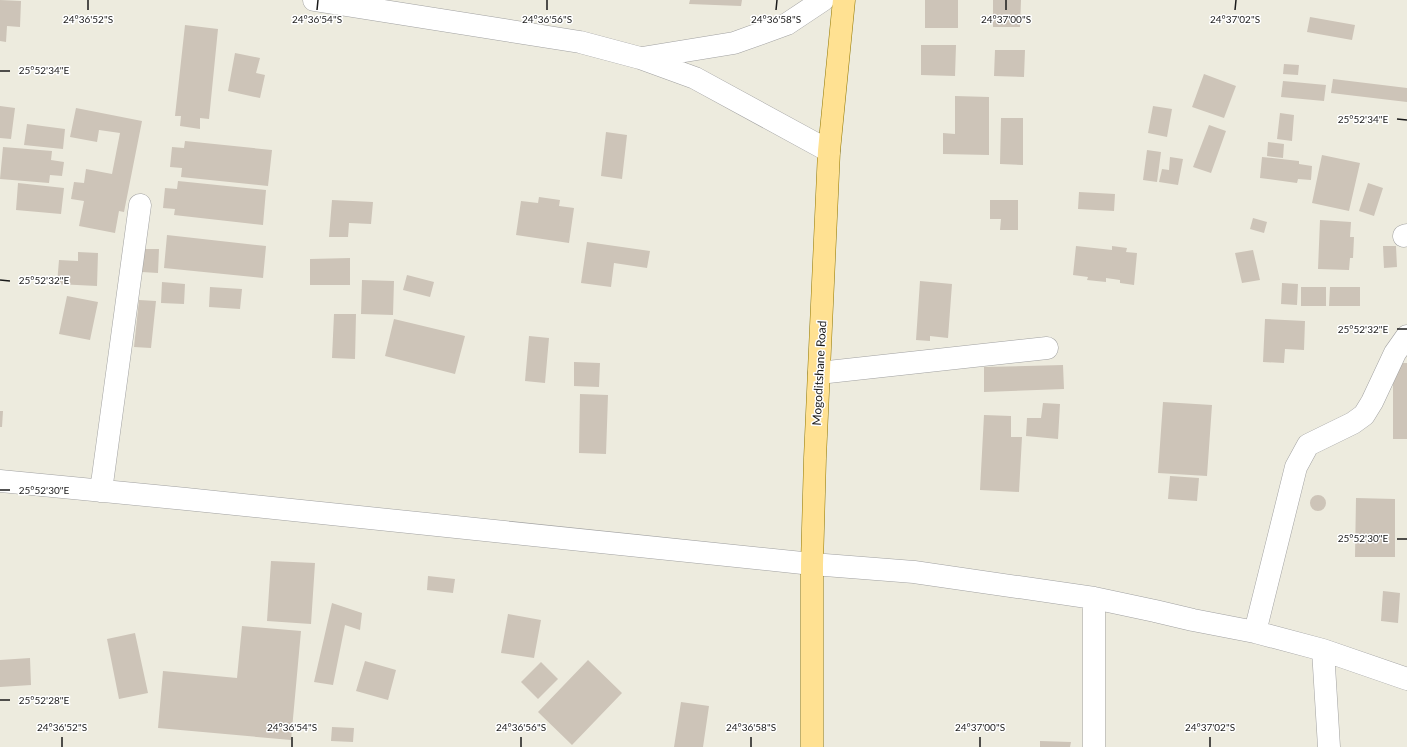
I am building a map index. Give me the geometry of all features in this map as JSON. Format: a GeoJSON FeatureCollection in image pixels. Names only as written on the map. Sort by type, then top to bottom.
{"type":"FeatureCollection","features":[{"type":"Feature","properties":{"kind":"main road","name":"Mogoditshane Road"},"geometry":{"type":"LineString","coordinates":[[812,747],[812,564],[819,373],[829,151],[844,0]]}},
{"type":"Feature","properties":{"kind":"street"},"geometry":{"type":"LineString","coordinates":[[314,0],[580,42],[640,58],[695,78],[829,151]]}},
{"type":"Feature","properties":{"kind":"street"},"geometry":{"type":"LineString","coordinates":[[640,58],[734,43],[787,24],[823,0]]}},
{"type":"Feature","properties":{"kind":"street"},"geometry":{"type":"LineString","coordinates":[[101,491],[140,205]]}},
{"type":"Feature","properties":{"kind":"street"},"geometry":{"type":"LineString","coordinates":[[1255,632],[1296,467],[1302,455],[1308,445],[1353,423],[1364,415],[1372,402],[1395,353],[1407,336]]}},
{"type":"Feature","properties":{"kind":"street"},"geometry":{"type":"LineString","coordinates":[[819,373],[1047,348]]}},
{"type":"Feature","properties":{"kind":"street"},"geometry":{"type":"LineString","coordinates":[[0,481],[812,564],[914,572],[1094,598],[1155,610],[1192,620],[1255,632],[1323,650],[1407,679]]}},
{"type":"Feature","properties":{"kind":"street"},"geometry":{"type":"LineString","coordinates":[[1094,598],[1094,747]]}},
{"type":"Feature","properties":{"kind":"street"},"geometry":{"type":"LineString","coordinates":[[1323,650],[1329,747]]}},
{"type":"Feature","properties":{"kind":"building"},"geometry":{"type":"Polygon","coordinates":[[[0,0],[21,1],[20,27],[7,26],[6,42],[0,41],[0,0]]]}},
{"type":"Feature","properties":{"kind":"building"},"geometry":{"type":"Polygon","coordinates":[[[690,0],[742,0],[741,6],[689,4],[690,0]]]}},
{"type":"Feature","properties":{"kind":"building"},"geometry":{"type":"Polygon","coordinates":[[[925,0],[958,0],[958,28],[925,28],[925,0]]]}},
{"type":"Feature","properties":{"kind":"building"},"geometry":{"type":"Polygon","coordinates":[[[993,0],[1021,0],[1020,27],[993,27],[993,0]]]}},
{"type":"Feature","properties":{"kind":"building"},"geometry":{"type":"Polygon","coordinates":[[[1310,17],[1355,25],[1352,40],[1307,32],[1310,17]]]}},
{"type":"Feature","properties":{"kind":"building"},"geometry":{"type":"Polygon","coordinates":[[[185,25],[218,29],[209,119],[200,118],[200,129],[180,126],[181,116],[175,116],[185,25]]]}},
{"type":"Feature","properties":{"kind":"building"},"geometry":{"type":"Polygon","coordinates":[[[921,45],[956,45],[955,76],[921,75],[921,45]]]}},
{"type":"Feature","properties":{"kind":"building"},"geometry":{"type":"Polygon","coordinates":[[[995,50],[1025,50],[1024,77],[994,76],[995,50]]]}},
{"type":"Feature","properties":{"kind":"building"},"geometry":{"type":"Polygon","coordinates":[[[235,53],[260,58],[256,73],[265,75],[260,98],[228,91],[235,53]]]}},
{"type":"Feature","properties":{"kind":"building"},"geometry":{"type":"Polygon","coordinates":[[[1284,64],[1299,65],[1298,75],[1283,74],[1284,64]]]}},
{"type":"Feature","properties":{"kind":"building"},"geometry":{"type":"Polygon","coordinates":[[[1204,74],[1236,86],[1224,118],[1192,107],[1204,74]]]}},
{"type":"Feature","properties":{"kind":"building"},"geometry":{"type":"Polygon","coordinates":[[[1333,79],[1407,88],[1407,102],[1331,93],[1333,79]]]}},
{"type":"Feature","properties":{"kind":"building"},"geometry":{"type":"Polygon","coordinates":[[[1283,81],[1326,85],[1324,101],[1281,97],[1283,81]]]}},
{"type":"Feature","properties":{"kind":"building"},"geometry":{"type":"Polygon","coordinates":[[[955,96],[989,97],[989,155],[943,154],[943,133],[955,134],[955,96]]]}},
{"type":"Feature","properties":{"kind":"building"},"geometry":{"type":"Polygon","coordinates":[[[0,106],[15,108],[11,139],[0,138],[0,106]]]}},
{"type":"Feature","properties":{"kind":"building"},"geometry":{"type":"Polygon","coordinates":[[[1153,106],[1172,109],[1167,137],[1148,133],[1153,106]]]}},
{"type":"Feature","properties":{"kind":"building"},"geometry":{"type":"Polygon","coordinates":[[[76,108],[142,121],[124,212],[119,211],[115,233],[79,226],[84,201],[71,199],[74,182],[84,183],[86,169],[112,174],[120,133],[99,130],[97,142],[70,137],[76,108]]]}},
{"type":"Feature","properties":{"kind":"building"},"geometry":{"type":"Polygon","coordinates":[[[1280,113],[1294,115],[1292,141],[1277,139],[1280,113]]]}},
{"type":"Feature","properties":{"kind":"building"},"geometry":{"type":"Polygon","coordinates":[[[1001,118],[1023,118],[1023,165],[1000,164],[1001,118]]]}},
{"type":"Feature","properties":{"kind":"building"},"geometry":{"type":"Polygon","coordinates":[[[27,124],[65,129],[63,149],[24,145],[27,124]]]}},
{"type":"Feature","properties":{"kind":"building"},"geometry":{"type":"Polygon","coordinates":[[[1209,125],[1226,131],[1211,173],[1193,167],[1209,125]]]}},
{"type":"Feature","properties":{"kind":"building"},"geometry":{"type":"Polygon","coordinates":[[[606,132],[627,135],[622,179],[601,176],[606,132]]]}},
{"type":"Feature","properties":{"kind":"building"},"geometry":{"type":"Polygon","coordinates":[[[185,141],[272,150],[268,186],[181,177],[182,168],[170,167],[172,147],[184,148],[185,141]]]}},
{"type":"Feature","properties":{"kind":"building"},"geometry":{"type":"Polygon","coordinates":[[[1268,142],[1284,144],[1283,158],[1267,156],[1268,142]]]}},
{"type":"Feature","properties":{"kind":"building"},"geometry":{"type":"Polygon","coordinates":[[[3,147],[52,151],[51,160],[64,162],[62,176],[50,175],[49,183],[0,179],[3,147]]]}},
{"type":"Feature","properties":{"kind":"building"},"geometry":{"type":"Polygon","coordinates":[[[1147,150],[1161,152],[1157,182],[1143,180],[1147,150]]]}},
{"type":"Feature","properties":{"kind":"building"},"geometry":{"type":"Polygon","coordinates":[[[1322,155],[1360,163],[1349,211],[1312,203],[1322,155]]]}},
{"type":"Feature","properties":{"kind":"building"},"geometry":{"type":"Polygon","coordinates":[[[1170,157],[1183,159],[1178,185],[1159,182],[1162,169],[1169,170],[1170,157]]]}},
{"type":"Feature","properties":{"kind":"building"},"geometry":{"type":"Polygon","coordinates":[[[1262,157],[1299,161],[1299,164],[1312,166],[1311,180],[1298,179],[1297,183],[1260,178],[1262,157]]]}},
{"type":"Feature","properties":{"kind":"building"},"geometry":{"type":"Polygon","coordinates":[[[178,181],[266,190],[263,225],[174,215],[175,209],[163,208],[165,188],[177,189],[178,181]]]}},
{"type":"Feature","properties":{"kind":"building"},"geometry":{"type":"Polygon","coordinates":[[[18,183],[64,188],[61,214],[16,210],[18,183]]]}},
{"type":"Feature","properties":{"kind":"building"},"geometry":{"type":"Polygon","coordinates":[[[1368,183],[1383,188],[1374,216],[1359,211],[1368,183]]]}},
{"type":"Feature","properties":{"kind":"building"},"geometry":{"type":"Polygon","coordinates":[[[1079,192],[1115,194],[1114,211],[1078,209],[1079,192]]]}},
{"type":"Feature","properties":{"kind":"building"},"geometry":{"type":"Polygon","coordinates":[[[539,197],[560,200],[559,206],[574,208],[569,243],[516,235],[521,201],[538,203],[539,197]]]}},
{"type":"Feature","properties":{"kind":"building"},"geometry":{"type":"Polygon","coordinates":[[[332,200],[373,202],[371,224],[349,223],[348,237],[329,237],[332,200]]]}},
{"type":"Feature","properties":{"kind":"building"},"geometry":{"type":"Polygon","coordinates":[[[990,200],[1018,200],[1018,230],[1000,230],[1001,219],[990,219],[990,200]]]}},
{"type":"Feature","properties":{"kind":"building"},"geometry":{"type":"Polygon","coordinates":[[[1253,218],[1267,222],[1264,233],[1250,229],[1253,218]]]}},
{"type":"Feature","properties":{"kind":"building"},"geometry":{"type":"Polygon","coordinates":[[[1320,220],[1351,222],[1350,237],[1354,237],[1353,258],[1350,258],[1349,270],[1318,269],[1320,220]]]}},
{"type":"Feature","properties":{"kind":"building"},"geometry":{"type":"Polygon","coordinates":[[[167,235],[266,246],[263,278],[164,268],[167,235]]]}},
{"type":"Feature","properties":{"kind":"building"},"geometry":{"type":"Polygon","coordinates":[[[587,242],[650,251],[647,268],[614,263],[611,287],[581,283],[587,242]]]}},
{"type":"Feature","properties":{"kind":"building"},"geometry":{"type":"Polygon","coordinates":[[[1076,246],[1112,250],[1112,246],[1127,248],[1126,252],[1137,253],[1134,285],[1120,283],[1120,280],[1106,278],[1106,282],[1087,280],[1088,277],[1073,275],[1076,246]]]}},
{"type":"Feature","properties":{"kind":"building"},"geometry":{"type":"Polygon","coordinates":[[[1383,246],[1396,246],[1397,267],[1384,268],[1383,246]]]}},
{"type":"Feature","properties":{"kind":"building"},"geometry":{"type":"Polygon","coordinates":[[[143,249],[159,249],[158,273],[142,272],[143,249]]]}},
{"type":"Feature","properties":{"kind":"building"},"geometry":{"type":"Polygon","coordinates":[[[1253,250],[1260,280],[1242,283],[1235,253],[1253,250]]]}},
{"type":"Feature","properties":{"kind":"building"},"geometry":{"type":"Polygon","coordinates":[[[78,252],[98,253],[97,286],[57,284],[59,260],[78,261],[78,252]]]}},
{"type":"Feature","properties":{"kind":"building"},"geometry":{"type":"Polygon","coordinates":[[[350,258],[350,285],[310,285],[310,259],[350,258]]]}},
{"type":"Feature","properties":{"kind":"building"},"geometry":{"type":"Polygon","coordinates":[[[407,275],[434,282],[430,297],[403,290],[407,275]]]}},
{"type":"Feature","properties":{"kind":"building"},"geometry":{"type":"Polygon","coordinates":[[[362,280],[394,281],[393,315],[361,314],[362,280]]]}},
{"type":"Feature","properties":{"kind":"building"},"geometry":{"type":"Polygon","coordinates":[[[920,281],[952,284],[948,338],[930,336],[930,341],[916,340],[920,281]]]}},
{"type":"Feature","properties":{"kind":"building"},"geometry":{"type":"Polygon","coordinates":[[[162,282],[185,284],[184,304],[161,303],[162,282]]]}},
{"type":"Feature","properties":{"kind":"building"},"geometry":{"type":"Polygon","coordinates":[[[1282,283],[1298,284],[1297,305],[1281,304],[1282,283]]]}},
{"type":"Feature","properties":{"kind":"building"},"geometry":{"type":"Polygon","coordinates":[[[210,287],[242,289],[240,309],[209,307],[210,287]]]}},
{"type":"Feature","properties":{"kind":"building"},"geometry":{"type":"Polygon","coordinates":[[[1301,287],[1326,287],[1326,306],[1301,306],[1301,287]]]}},
{"type":"Feature","properties":{"kind":"building"},"geometry":{"type":"Polygon","coordinates":[[[1330,287],[1360,287],[1360,306],[1329,306],[1330,287]]]}},
{"type":"Feature","properties":{"kind":"building"},"geometry":{"type":"Polygon","coordinates":[[[67,296],[98,302],[90,340],[59,334],[67,296]]]}},
{"type":"Feature","properties":{"kind":"building"},"geometry":{"type":"Polygon","coordinates":[[[139,300],[156,301],[151,348],[134,347],[139,300]]]}},
{"type":"Feature","properties":{"kind":"building"},"geometry":{"type":"Polygon","coordinates":[[[334,314],[356,314],[355,359],[332,358],[334,314]]]}},
{"type":"Feature","properties":{"kind":"building"},"geometry":{"type":"Polygon","coordinates":[[[394,319],[465,336],[455,374],[385,356],[394,319]]]}},
{"type":"Feature","properties":{"kind":"building"},"geometry":{"type":"Polygon","coordinates":[[[1265,319],[1305,321],[1304,350],[1285,349],[1284,363],[1263,362],[1265,319]]]}},
{"type":"Feature","properties":{"kind":"building"},"geometry":{"type":"Polygon","coordinates":[[[529,336],[549,338],[545,383],[525,381],[529,336]]]}},
{"type":"Feature","properties":{"kind":"building"},"geometry":{"type":"Polygon","coordinates":[[[574,362],[600,363],[599,387],[574,386],[574,362]]]}},
{"type":"Feature","properties":{"kind":"building"},"geometry":{"type":"Polygon","coordinates":[[[1393,363],[1407,363],[1407,439],[1393,439],[1393,363]]]}},
{"type":"Feature","properties":{"kind":"building"},"geometry":{"type":"Polygon","coordinates":[[[1063,365],[1064,389],[984,392],[984,367],[1063,365]]]}},
{"type":"Feature","properties":{"kind":"building"},"geometry":{"type":"Polygon","coordinates":[[[580,394],[608,395],[606,454],[579,453],[580,394]]]}},
{"type":"Feature","properties":{"kind":"building"},"geometry":{"type":"Polygon","coordinates":[[[1163,402],[1212,405],[1207,476],[1158,473],[1163,402]]]}},
{"type":"Feature","properties":{"kind":"building"},"geometry":{"type":"Polygon","coordinates":[[[1043,403],[1060,404],[1058,439],[1026,436],[1027,418],[1041,418],[1043,403]]]}},
{"type":"Feature","properties":{"kind":"building"},"geometry":{"type":"Polygon","coordinates":[[[0,411],[3,411],[2,427],[0,427],[0,411]]]}},
{"type":"Feature","properties":{"kind":"building"},"geometry":{"type":"Polygon","coordinates":[[[984,415],[1011,416],[1011,437],[1022,437],[1019,492],[980,490],[984,415]]]}},
{"type":"Feature","properties":{"kind":"building"},"geometry":{"type":"Polygon","coordinates":[[[1170,476],[1199,478],[1197,501],[1168,499],[1170,476]]]}},
{"type":"Feature","properties":{"kind":"building"},"geometry":{"type":"Polygon","coordinates":[[[1318,495],[1324,497],[1326,503],[1324,509],[1318,511],[1312,509],[1310,503],[1312,497],[1318,495]]]}},
{"type":"Feature","properties":{"kind":"building"},"geometry":{"type":"Polygon","coordinates":[[[1356,498],[1395,499],[1395,557],[1355,557],[1356,498]]]}},
{"type":"Feature","properties":{"kind":"building"},"geometry":{"type":"Polygon","coordinates":[[[271,561],[315,563],[311,624],[267,621],[271,561]]]}},
{"type":"Feature","properties":{"kind":"building"},"geometry":{"type":"Polygon","coordinates":[[[428,576],[455,579],[453,593],[427,590],[428,576]]]}},
{"type":"Feature","properties":{"kind":"building"},"geometry":{"type":"Polygon","coordinates":[[[1383,591],[1400,593],[1398,623],[1381,621],[1383,591]]]}},
{"type":"Feature","properties":{"kind":"building"},"geometry":{"type":"Polygon","coordinates":[[[332,603],[362,613],[360,630],[345,625],[333,685],[314,682],[332,603]]]}},
{"type":"Feature","properties":{"kind":"building"},"geometry":{"type":"Polygon","coordinates":[[[508,614],[541,620],[534,658],[501,653],[508,614]]]}},
{"type":"Feature","properties":{"kind":"building"},"geometry":{"type":"Polygon","coordinates":[[[242,626],[301,631],[291,740],[158,728],[163,671],[237,678],[242,626]]]}},
{"type":"Feature","properties":{"kind":"building"},"geometry":{"type":"Polygon","coordinates":[[[135,633],[148,693],[119,699],[107,639],[135,633]]]}},
{"type":"Feature","properties":{"kind":"building"},"geometry":{"type":"Polygon","coordinates":[[[30,658],[31,685],[0,687],[0,660],[30,658]]]}},
{"type":"Feature","properties":{"kind":"building"},"geometry":{"type":"Polygon","coordinates":[[[588,660],[622,693],[572,745],[538,712],[588,660]]]}},
{"type":"Feature","properties":{"kind":"building"},"geometry":{"type":"Polygon","coordinates":[[[365,661],[396,670],[388,700],[356,691],[365,661]]]}},
{"type":"Feature","properties":{"kind":"building"},"geometry":{"type":"Polygon","coordinates":[[[541,662],[558,679],[538,699],[521,682],[541,662]]]}},
{"type":"Feature","properties":{"kind":"building"},"geometry":{"type":"Polygon","coordinates":[[[681,702],[709,706],[703,747],[674,747],[681,702]]]}},
{"type":"Feature","properties":{"kind":"building"},"geometry":{"type":"Polygon","coordinates":[[[332,727],[354,728],[353,742],[331,741],[332,727]]]}},
{"type":"Feature","properties":{"kind":"building"},"geometry":{"type":"Polygon","coordinates":[[[1040,741],[1071,742],[1070,747],[1040,747],[1040,741]]]}}]}
